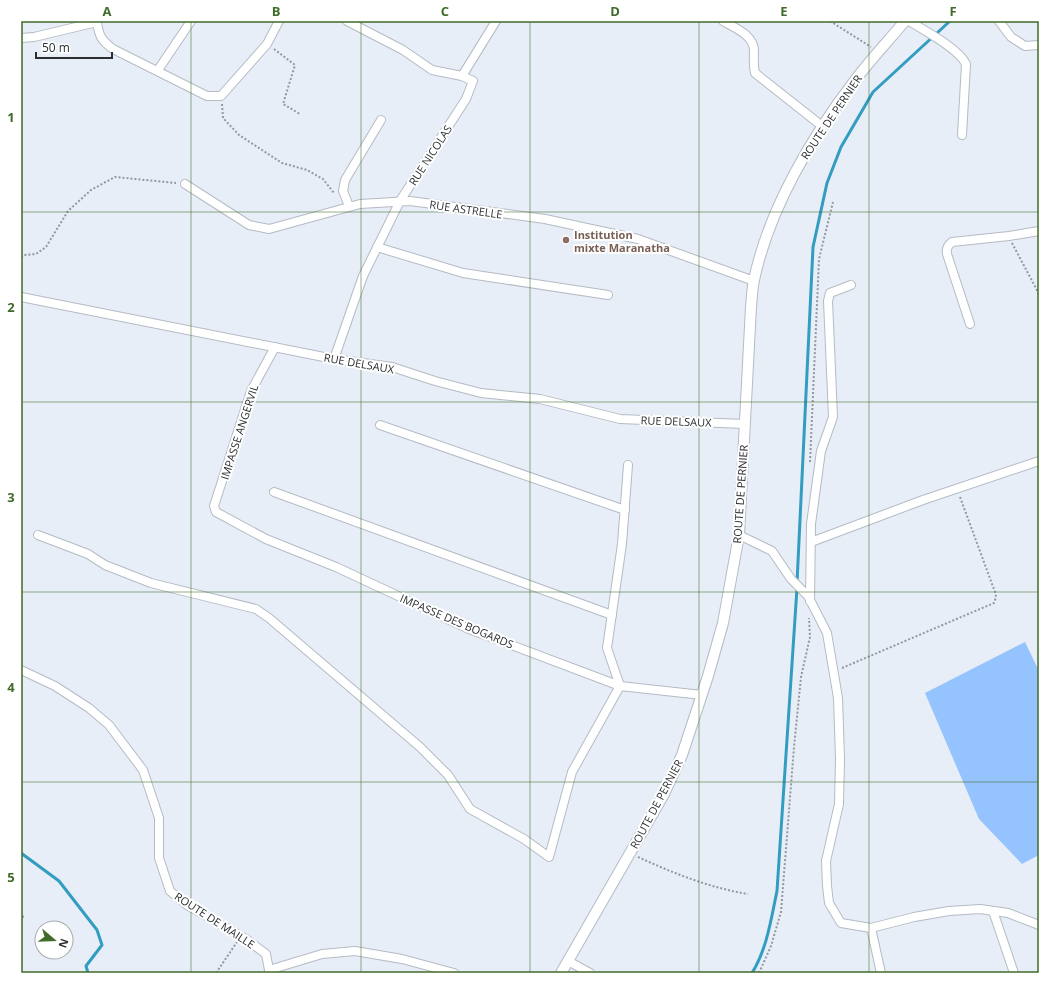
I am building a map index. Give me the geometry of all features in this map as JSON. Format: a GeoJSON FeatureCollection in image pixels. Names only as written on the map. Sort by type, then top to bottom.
{"type":"FeatureCollection","features":[{"type":"Feature","properties":{"kind":"street"},"geometry":{"type":"LineString","coordinates":[[21,38],[34,37],[97,21],[99,34],[104,42],[113,49],[158,70],[207,96],[221,96],[267,44],[279,21]]}},
{"type":"Feature","properties":{"kind":"street"},"geometry":{"type":"LineString","coordinates":[[158,70],[191,21]]}},
{"type":"Feature","properties":{"kind":"street"},"geometry":{"type":"LineString","coordinates":[[347,21],[403,50],[432,70],[462,76],[496,21]]}},
{"type":"Feature","properties":{"kind":"street"},"geometry":{"type":"LineString","coordinates":[[723,21],[743,32],[754,46],[753,67],[755,73],[822,126]]}},
{"type":"Feature","properties":{"kind":"street","name":"ROUTE DE PERNIER"},"geometry":{"type":"LineString","coordinates":[[561,973],[664,794],[682,755],[702,695],[723,623],[739,535],[751,307],[754,281],[764,244],[804,155],[822,126],[856,79],[905,21]]}},
{"type":"Feature","properties":{"kind":"street"},"geometry":{"type":"LineString","coordinates":[[909,21],[945,44],[964,59],[966,64],[962,135]]}},
{"type":"Feature","properties":{"kind":"street"},"geometry":{"type":"LineString","coordinates":[[999,21],[1011,37],[1025,46],[1039,44]]}},
{"type":"Feature","properties":{"kind":"street","name":"RUE NICOLAS"},"geometry":{"type":"LineString","coordinates":[[334,359],[363,276],[400,201],[466,99],[473,81],[462,76]]}},
{"type":"Feature","properties":{"kind":"street"},"geometry":{"type":"LineString","coordinates":[[349,206],[343,191],[345,180],[381,120]]}},
{"type":"Feature","properties":{"kind":"street","name":"RUE ASTRELLE"},"geometry":{"type":"LineString","coordinates":[[185,184],[249,225],[269,228],[349,206],[410,201],[545,220],[602,230],[638,239],[754,281]]}},
{"type":"Feature","properties":{"kind":"street"},"geometry":{"type":"LineString","coordinates":[[970,324],[947,254],[948,246],[952,242],[1009,236],[1039,230]]}},
{"type":"Feature","properties":{"kind":"street"},"geometry":{"type":"LineString","coordinates":[[377,247],[463,273],[608,295]]}},
{"type":"Feature","properties":{"kind":"street"},"geometry":{"type":"LineString","coordinates":[[809,598],[811,524],[819,465],[833,417],[828,301],[830,293],[851,285]]}},
{"type":"Feature","properties":{"kind":"street","name":"RUE DELSAUX"},"geometry":{"type":"LineString","coordinates":[[21,297],[334,359],[392,367],[435,381],[481,393],[540,399],[620,419],[745,424]]}},
{"type":"Feature","properties":{"kind":"street","name":"IMPASSE ANGERVIL"},"geometry":{"type":"LineString","coordinates":[[223,516],[216,512],[214,506],[250,391],[275,347]]}},
{"type":"Feature","properties":{"kind":"street"},"geometry":{"type":"LineString","coordinates":[[380,425],[624,510]]}},
{"type":"Feature","properties":{"kind":"street"},"geometry":{"type":"LineString","coordinates":[[811,542],[1039,461]]}},
{"type":"Feature","properties":{"kind":"street"},"geometry":{"type":"LineString","coordinates":[[38,535],[88,554],[105,565],[151,583],[256,609],[269,618],[420,747],[448,775],[470,809],[524,840],[549,857],[572,772],[620,686],[607,648],[622,544],[628,466]]}},
{"type":"Feature","properties":{"kind":"street"},"geometry":{"type":"LineString","coordinates":[[274,492],[612,615]]}},
{"type":"Feature","properties":{"kind":"street","name":"IMPASSE DES BOGARDS"},"geometry":{"type":"LineString","coordinates":[[223,516],[266,538],[336,567],[469,629],[620,686],[702,695]]}},
{"type":"Feature","properties":{"kind":"street"},"geometry":{"type":"LineString","coordinates":[[739,535],[772,551],[791,579],[809,598],[827,633],[838,698],[840,759],[839,804],[826,860],[827,886],[829,903],[842,923],[871,928],[914,917],[949,911],[980,909],[1008,913],[1039,925]]}},
{"type":"Feature","properties":{"kind":"street","name":"ROUTE DE MAILLE"},"geometry":{"type":"LineString","coordinates":[[21,670],[55,686],[89,708],[109,725],[143,770],[159,818],[159,858],[170,891],[187,905],[241,936],[266,954],[269,970],[322,954],[355,951],[402,958],[454,973]]}},
{"type":"Feature","properties":{"kind":"street"},"geometry":{"type":"LineString","coordinates":[[993,911],[1014,973]]}},
{"type":"Feature","properties":{"kind":"street"},"geometry":{"type":"LineString","coordinates":[[871,928],[881,973]]}},
{"type":"Feature","properties":{"kind":"street"},"geometry":{"type":"LineString","coordinates":[[568,961],[590,973]]}},
{"type":"Feature","properties":{"kind":"path"},"geometry":{"type":"LineString","coordinates":[[830,21],[879,52]]}},
{"type":"Feature","properties":{"kind":"path"},"geometry":{"type":"LineString","coordinates":[[267,44],[296,64],[283,104],[300,114]]}},
{"type":"Feature","properties":{"kind":"path"},"geometry":{"type":"LineString","coordinates":[[221,96],[223,118],[239,135],[282,163],[307,170],[323,178]]}},
{"type":"Feature","properties":{"kind":"path"},"geometry":{"type":"LineString","coordinates":[[21,257],[36,254],[46,247],[68,211],[91,190],[115,177],[185,184]]}},
{"type":"Feature","properties":{"kind":"path"},"geometry":{"type":"LineString","coordinates":[[809,467],[819,259],[833,202]]}},
{"type":"Feature","properties":{"kind":"path"},"geometry":{"type":"LineString","coordinates":[[1009,236],[1039,294]]}},
{"type":"Feature","properties":{"kind":"path"},"geometry":{"type":"LineString","coordinates":[[834,672],[994,603],[996,597],[995,592],[957,489]]}},
{"type":"Feature","properties":{"kind":"path"},"geometry":{"type":"LineString","coordinates":[[759,973],[771,946],[781,912],[800,677],[810,637],[809,617]]}},
{"type":"Feature","properties":{"kind":"path"},"geometry":{"type":"LineString","coordinates":[[629,854],[705,885],[730,892],[748,894]]}},
{"type":"Feature","properties":{"kind":"path"},"geometry":{"type":"LineString","coordinates":[[21,912],[23,917],[21,921]]}},
{"type":"Feature","properties":{"kind":"path"},"geometry":{"type":"LineString","coordinates":[[216,973],[241,936]]}},
{"type":"Feature","properties":{"kind":"shaded area"},"geometry":{"type":"Polygon","coordinates":[[[1025,642],[1039,671],[1039,855],[1022,864],[979,819],[925,693],[1025,642]]]}},
{"type":"Feature","properties":{"kind":"waterway"},"geometry":{"type":"LineString","coordinates":[[797,583],[813,247],[827,183],[841,147],[873,92],[950,21]]}},
{"type":"Feature","properties":{"kind":"waterway"},"geometry":{"type":"LineString","coordinates":[[752,973],[765,944],[777,891],[797,588]]}},
{"type":"Feature","properties":{"kind":"waterway"},"geometry":{"type":"LineString","coordinates":[[21,853],[59,881],[97,930],[102,945],[86,966],[88,973]]}},
{"type":"Feature","properties":{"kind":"place","name":"Institution mixte Maranatha"},"geometry":{"type":"Point","coordinates":[566,240]}}]}
